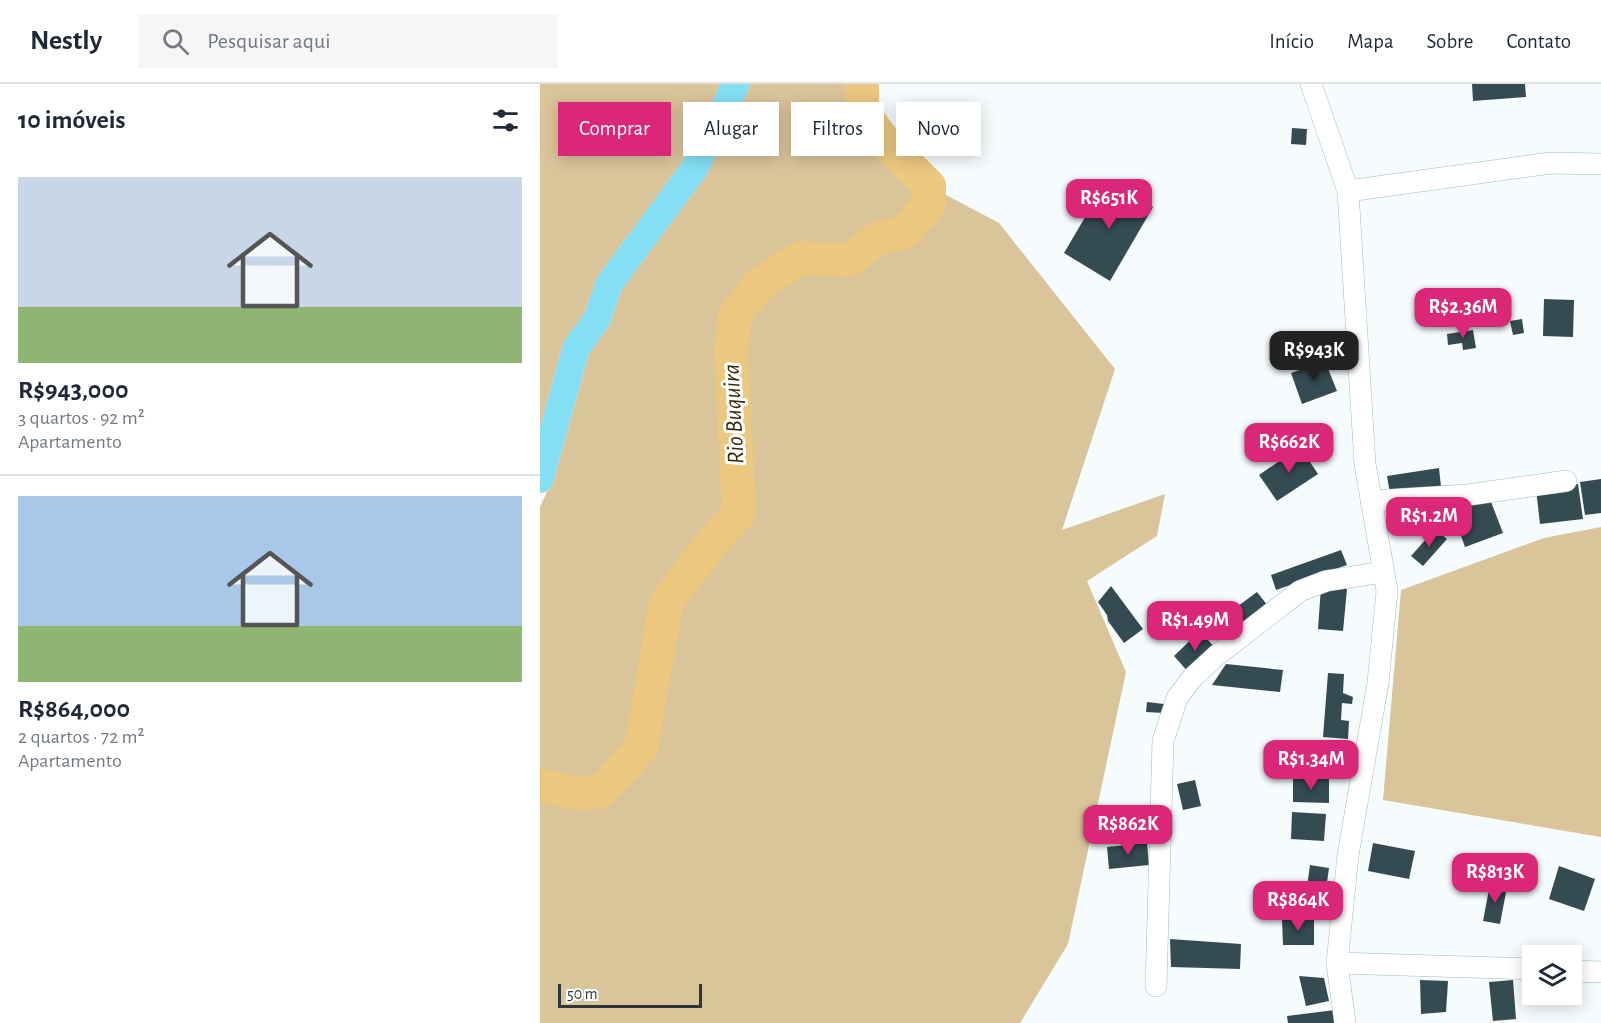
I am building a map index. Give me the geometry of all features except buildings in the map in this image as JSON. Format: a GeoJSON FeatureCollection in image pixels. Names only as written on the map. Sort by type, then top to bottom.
{"type":"FeatureCollection","features":[{"type":"Feature","properties":{"kind":"main road"},"geometry":{"type":"LineString","coordinates":[[540,479],[576,348],[597,319],[609,284],[694,169],[736,84]]}},
{"type":"Feature","properties":{"kind":"street"},"geometry":{"type":"LineString","coordinates":[[1311,84],[1348,190],[1365,464],[1387,591],[1378,683],[1348,855],[1337,963],[1345,1023]]}},
{"type":"Feature","properties":{"kind":"street"},"geometry":{"type":"LineString","coordinates":[[1348,190],[1551,163],[1601,164]]}},
{"type":"Feature","properties":{"kind":"street"},"geometry":{"type":"LineString","coordinates":[[1371,501],[1468,495],[1566,481]]}},
{"type":"Feature","properties":{"kind":"street"},"geometry":{"type":"LineString","coordinates":[[1156,986],[1163,741],[1177,698],[1193,677],[1299,591],[1326,581],[1383,572]]}},
{"type":"Feature","properties":{"kind":"street"},"geometry":{"type":"LineString","coordinates":[[1337,963],[1522,969]]}},
{"type":"Feature","properties":{"kind":"street"},"geometry":{"type":"LineString","coordinates":[[1582,971],[1601,972]]}},
{"type":"Feature","properties":{"kind":"shaded area"},"geometry":{"type":"Polygon","coordinates":[[[540,84],[872,84],[871,102],[791,102],[791,156],[884,156],[884,137],[896,150],[896,156],[901,156],[929,186],[999,223],[1115,369],[1062,530],[1165,494],[1157,536],[1087,581],[1126,672],[1068,944],[1020,1023],[540,1023],[540,507],[546,494],[592,336],[540,484],[540,84]]]}},
{"type":"Feature","properties":{"kind":"shaded area"},"geometry":{"type":"Polygon","coordinates":[[[1601,527],[1601,837],[1383,800],[1401,590],[1544,538],[1601,527]]]}},
{"type":"Feature","properties":{"kind":"waterway","name":"Rio Buquira"},"geometry":{"type":"LineString","coordinates":[[540,785],[580,794],[601,791],[641,748],[666,603],[717,536],[739,513],[731,352],[735,316],[760,283],[801,258],[849,260],[878,238],[904,233],[929,204],[929,186],[883,140],[862,111],[862,84]]}}]}
